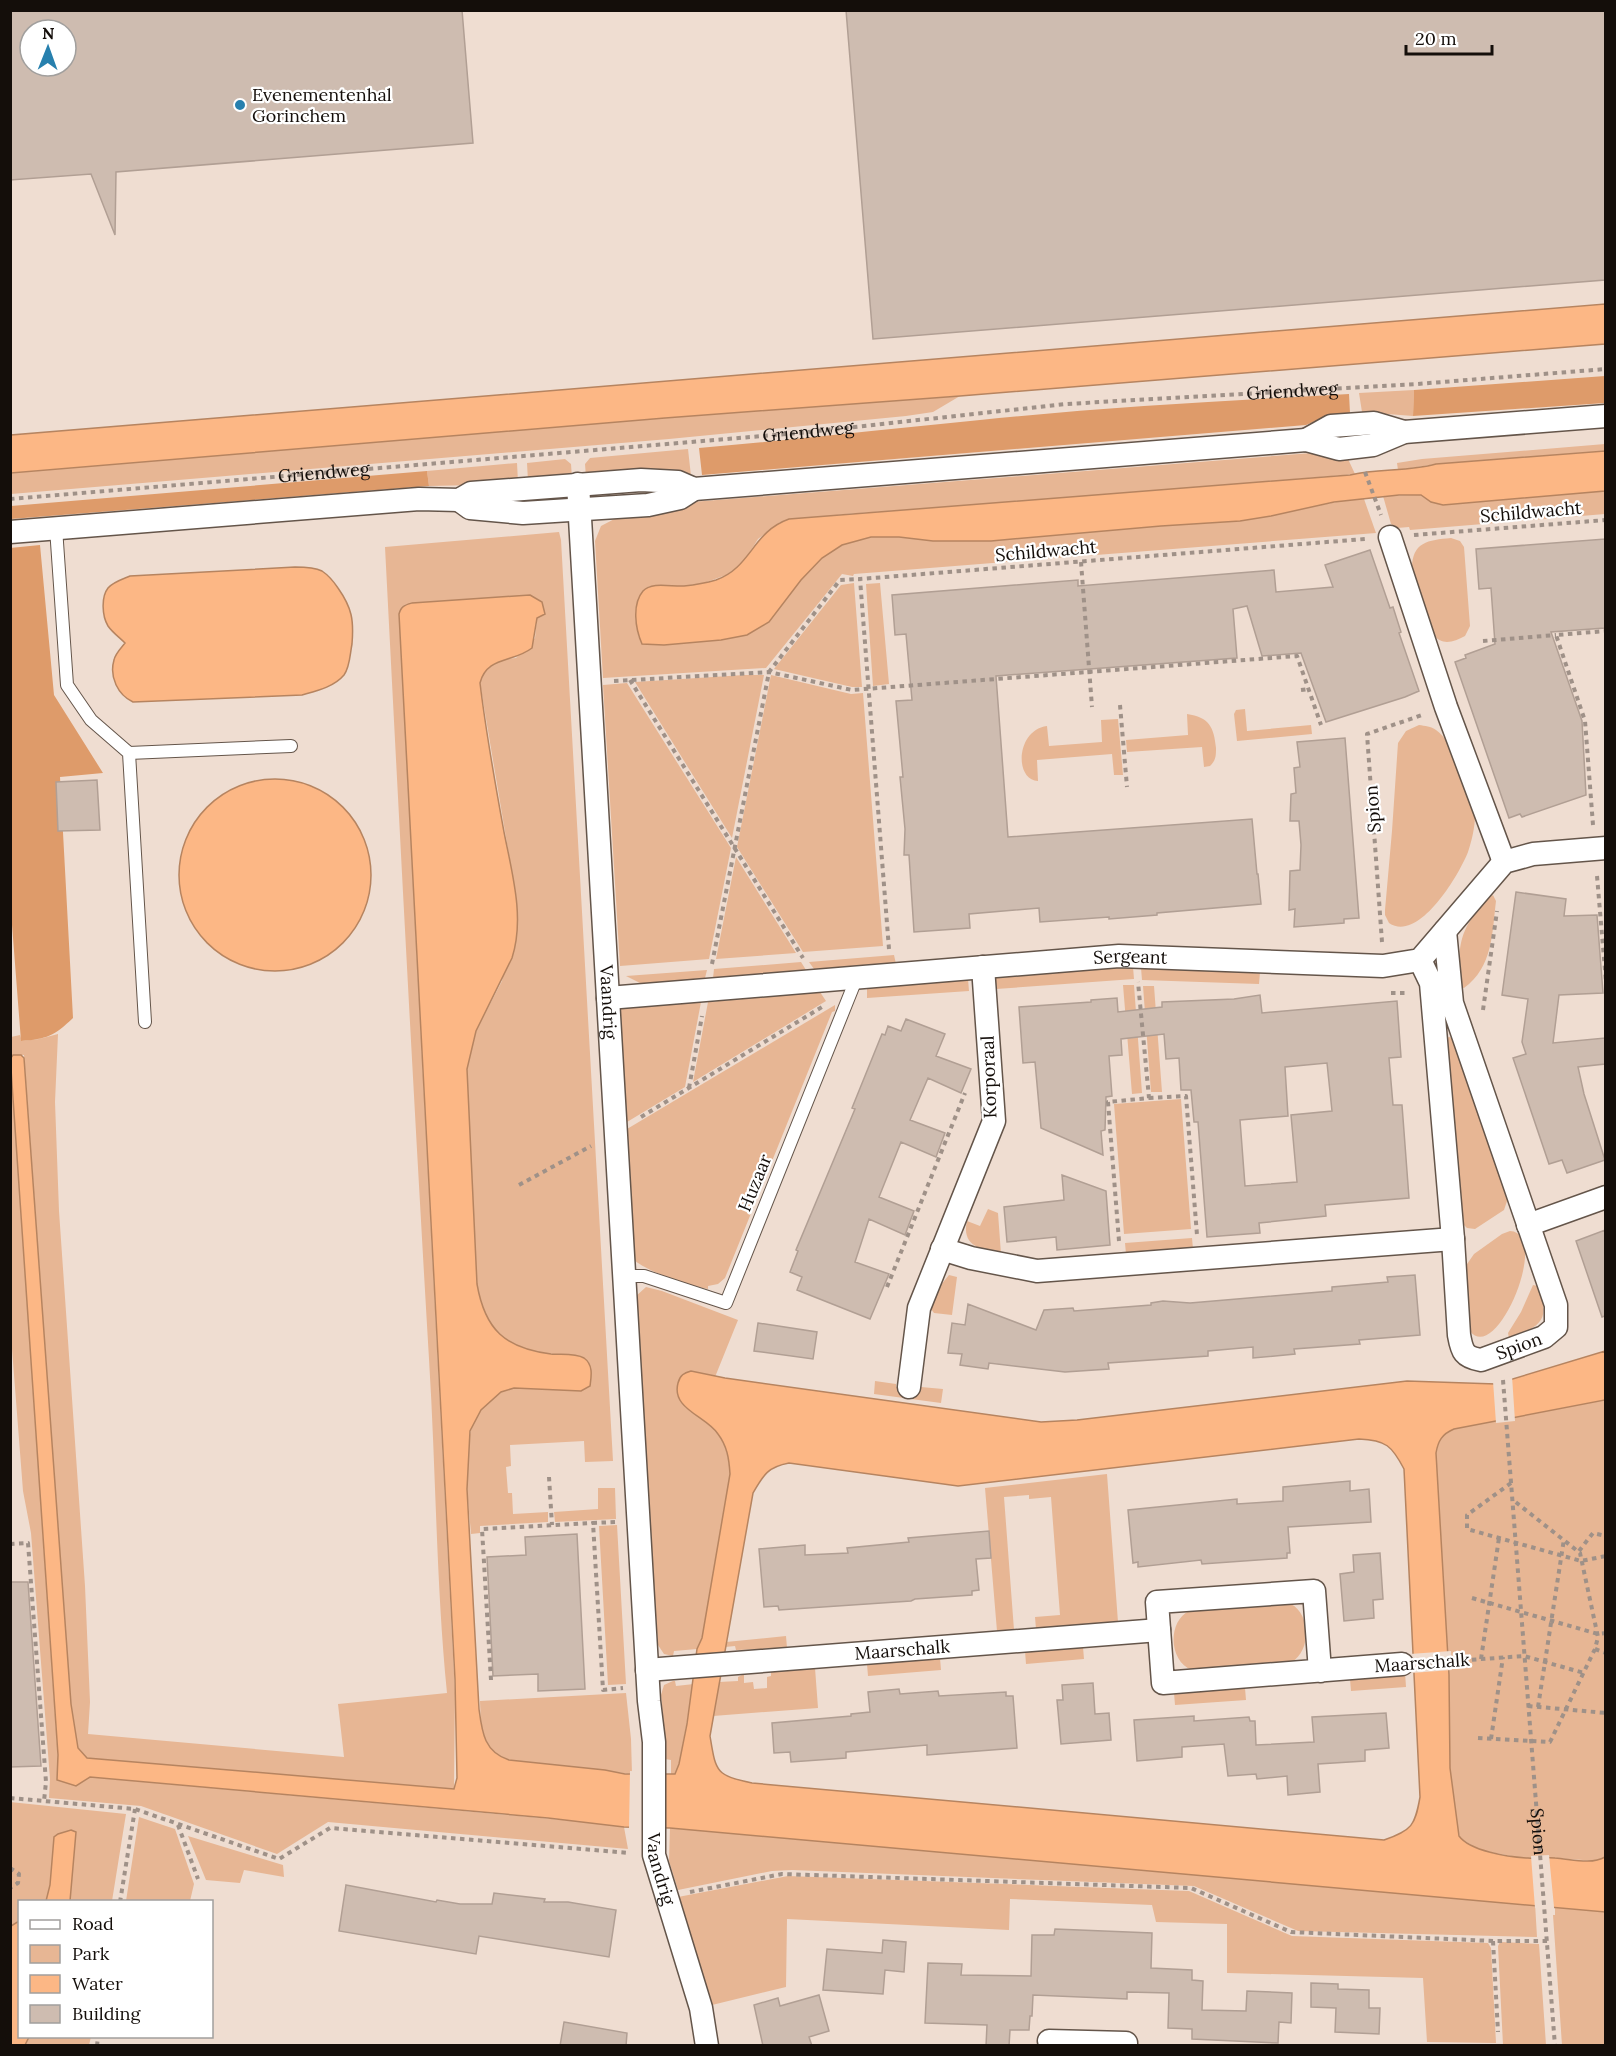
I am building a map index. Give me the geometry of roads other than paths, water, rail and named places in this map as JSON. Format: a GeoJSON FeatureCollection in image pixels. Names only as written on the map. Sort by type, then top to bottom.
{"type":"FeatureCollection","features":[{"type":"Feature","properties":{"kind":"street","name":"Griendweg"},"geometry":{"type":"LineString","coordinates":[[459,500],[470,508],[523,513],[648,505],[680,498],[694,489],[1306,440],[1331,426],[1374,423],[1404,432],[1605,416]]}},
{"type":"Feature","properties":{"kind":"street","name":"Griendweg"},"geometry":{"type":"LineString","coordinates":[[10,532],[419,500],[459,500],[471,493],[641,480],[678,482],[694,489]]}},
{"type":"Feature","properties":{"kind":"street","name":"Vaandrig"},"geometry":{"type":"LineString","coordinates":[[578,484],[647,1678],[654,1757],[653,1851],[701,2008],[707,2046]]}},
{"type":"Feature","properties":{"kind":"street"},"geometry":{"type":"LineString","coordinates":[[1390,537],[1446,707],[1503,862]]}},
{"type":"Feature","properties":{"kind":"street"},"geometry":{"type":"LineString","coordinates":[[1420,960],[1503,862],[1533,854],[1605,848]]}},
{"type":"Feature","properties":{"kind":"street","name":"Spion"},"geometry":{"type":"LineString","coordinates":[[1420,960],[1431,983],[1459,1335],[1462,1350],[1471,1358],[1481,1360],[1544,1337],[1556,1327],[1556,1305],[1452,1003],[1445,931]]}},
{"type":"Feature","properties":{"kind":"street","name":"Sergeant"},"geometry":{"type":"LineString","coordinates":[[608,998],[1136,955],[1383,966],[1420,960]]}},
{"type":"Feature","properties":{"kind":"street","name":"Korporaal"},"geometry":{"type":"LineString","coordinates":[[909,1387],[919,1308],[993,1121],[983,967]]}},
{"type":"Feature","properties":{"kind":"street"},"geometry":{"type":"LineString","coordinates":[[1528,1225],[1605,1197]]}},
{"type":"Feature","properties":{"kind":"street"},"geometry":{"type":"LineString","coordinates":[[942,1249],[971,1258],[1037,1271],[1453,1239]]}},
{"type":"Feature","properties":{"kind":"street","name":"Maarschalk"},"geometry":{"type":"LineString","coordinates":[[1320,1671],[1314,1591],[1157,1602],[1163,1683],[1320,1671],[1402,1664]]}},
{"type":"Feature","properties":{"kind":"street","name":"Maarschalk"},"geometry":{"type":"LineString","coordinates":[[647,1678],[672,1668],[1159,1630]]}},
{"type":"Feature","properties":{"kind":"street"},"geometry":{"type":"LineString","coordinates":[[1049,2041],[1126,2043],[1126,2046]]}},
{"type":"Feature","properties":{"kind":"lane"},"geometry":{"type":"LineString","coordinates":[[56,528],[67,685],[91,720],[129,753],[291,746]]}},
{"type":"Feature","properties":{"kind":"lane"},"geometry":{"type":"LineString","coordinates":[[129,753],[145,1022]]}},
{"type":"Feature","properties":{"kind":"lane","name":"Huzaar"},"geometry":{"type":"LineString","coordinates":[[624,1276],[644,1276],[726,1303],[857,977]]}},
{"type":"Feature","properties":{"kind":"water"},"geometry":{"type":"Polygon","coordinates":[[[1605,304],[1605,344],[665,418],[11,473],[11,435],[1605,304]]]}},
{"type":"Feature","properties":{"kind":"water"},"geometry":{"type":"Polygon","coordinates":[[[1605,451],[1605,491],[1443,505],[1431,502],[1421,495],[1399,495],[1334,502],[1240,521],[991,541],[933,541],[899,537],[871,537],[842,545],[822,558],[801,580],[769,622],[747,635],[721,640],[664,645],[642,644],[636,624],[637,603],[647,588],[657,585],[688,586],[716,580],[737,567],[767,532],[789,519],[1350,475],[1436,464],[1605,451]]]}},
{"type":"Feature","properties":{"kind":"water"},"geometry":{"type":"Polygon","coordinates":[[[312,568],[324,573],[343,595],[349,608],[353,628],[348,668],[335,683],[302,695],[133,702],[119,690],[114,679],[113,666],[116,656],[125,643],[108,626],[103,607],[104,596],[113,584],[130,576],[312,568]]]}},
{"type":"Feature","properties":{"kind":"water"},"geometry":{"type":"Polygon","coordinates":[[[530,595],[542,602],[545,614],[537,618],[532,648],[488,668],[480,683],[494,777],[516,895],[517,927],[512,958],[476,1031],[467,1069],[477,1284],[485,1314],[500,1334],[521,1347],[535,1351],[580,1356],[589,1364],[591,1375],[590,1386],[581,1391],[514,1388],[501,1392],[481,1410],[470,1431],[467,1489],[479,1709],[483,1733],[494,1752],[509,1760],[625,1774],[675,1774],[687,1724],[697,1649],[702,1638],[730,1474],[724,1443],[713,1428],[684,1406],[677,1392],[679,1380],[691,1371],[725,1378],[1041,1422],[1077,1420],[1407,1381],[1496,1384],[1605,1351],[1605,1400],[1454,1429],[1441,1438],[1436,1453],[1449,1675],[1450,1768],[1459,1836],[1472,1846],[1510,1856],[1587,1861],[1605,1857],[1605,1912],[670,1828],[624,1827],[548,1818],[90,1777],[76,1786],[57,1780],[58,1755],[10,1059],[13,1055],[21,1055],[24,1058],[71,1704],[78,1748],[87,1758],[454,1789],[457,1778],[455,1679],[399,614],[404,606],[412,603],[530,595]],[[1359,1439],[958,1486],[789,1463],[771,1469],[753,1493],[710,1736],[716,1765],[724,1774],[752,1783],[1384,1840],[1401,1833],[1414,1821],[1420,1797],[1404,1469],[1396,1455],[1387,1446],[1376,1441],[1359,1439]]]}},
{"type":"Feature","properties":{"kind":"water"},"geometry":{"type":"Polygon","coordinates":[[[266,779],[284,779],[312,786],[343,807],[364,838],[371,875],[364,912],[343,943],[312,964],[284,971],[266,971],[230,960],[201,936],[190,920],[183,903],[179,884],[179,866],[190,830],[214,801],[230,790],[247,783],[266,779]]]}},
{"type":"Feature","properties":{"kind":"water"},"geometry":{"type":"Polygon","coordinates":[[[71,1830],[76,1832],[70,1900],[46,1900],[50,1885],[54,1837],[71,1830]]]}},
{"type":"Feature","properties":{"kind":"water"},"geometry":{"type":"Polygon","coordinates":[[[18,1922],[18,2038],[28,2038],[25,2045],[11,2045],[11,1926],[18,1922]]]}},
{"type":"Feature","properties":{"kind":"place","name":"Evenementenhal Gorinchem"},"geometry":{"type":"Point","coordinates":[240,105]}}]}
